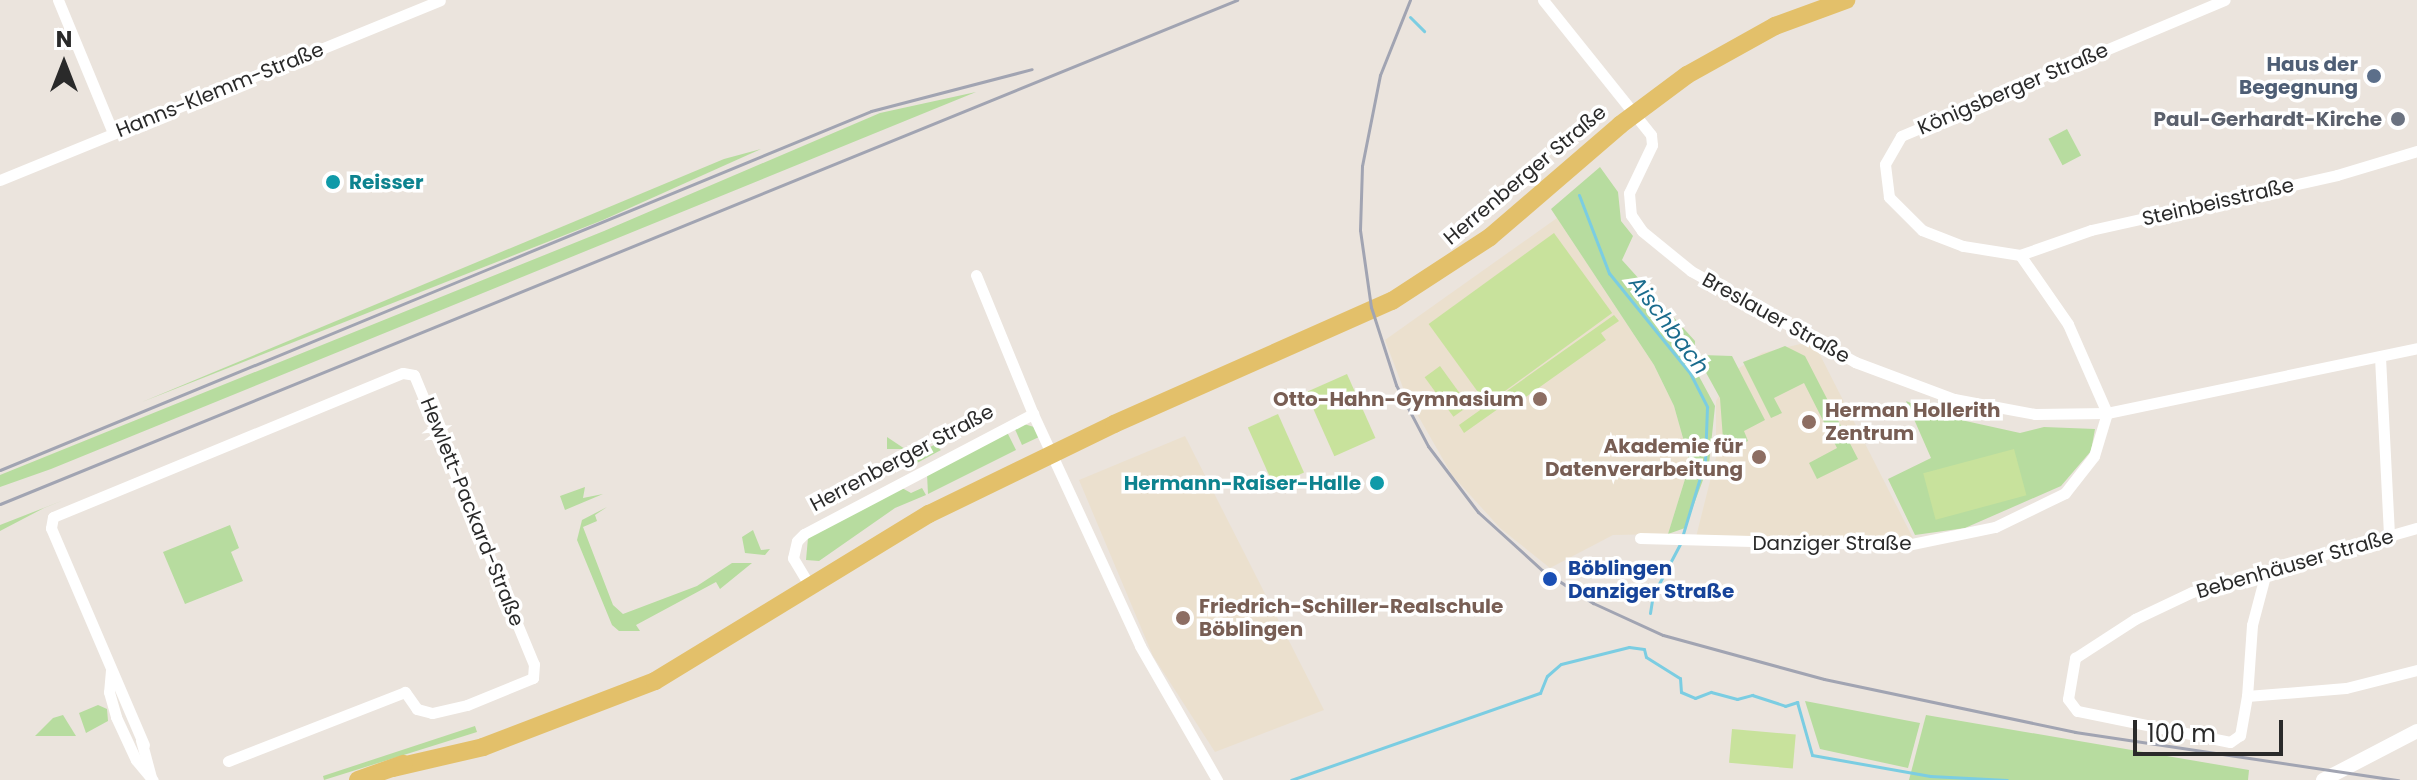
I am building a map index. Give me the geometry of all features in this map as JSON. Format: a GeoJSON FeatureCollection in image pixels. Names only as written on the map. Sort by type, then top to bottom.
{"type":"FeatureCollection","features":[{"type":"Feature","properties":{"kind":"main road","name":"Herrenberger Straße"},"geometry":{"type":"LineString","coordinates":[[358,780],[393,768],[483,747],[504,735],[655,681],[929,514],[1051,453],[1413,290],[1490,237],[1634,114],[1740,44],[1846,0]]}},
{"type":"Feature","properties":{"kind":"street"},"geometry":{"type":"LineString","coordinates":[[58,0],[113,133]]}},
{"type":"Feature","properties":{"kind":"street","name":"Hanns-Klemm-Straße"},"geometry":{"type":"LineString","coordinates":[[0,180],[440,0]]}},
{"type":"Feature","properties":{"kind":"street"},"geometry":{"type":"LineString","coordinates":[[1543,0],[1634,114]]}},
{"type":"Feature","properties":{"kind":"street","name":"Königsberger Straße"},"geometry":{"type":"LineString","coordinates":[[2020,255],[1963,246],[1922,230],[1889,197],[1885,164],[1894,143],[2225,0]]}},
{"type":"Feature","properties":{"kind":"street","name":"Breslauer Straße"},"geometry":{"type":"LineString","coordinates":[[1634,114],[1648,129],[1652,145],[1632,182],[1631,215],[1647,236],[1691,271],[1840,355],[1954,399],[2035,414],[2107,413],[2417,348]]}},
{"type":"Feature","properties":{"kind":"street","name":"Steinbeisstraße"},"geometry":{"type":"LineString","coordinates":[[2020,255],[2091,230],[2337,175],[2417,151]]}},
{"type":"Feature","properties":{"kind":"street"},"geometry":{"type":"LineString","coordinates":[[2020,255],[2068,324],[2107,413]]}},
{"type":"Feature","properties":{"kind":"street"},"geometry":{"type":"LineString","coordinates":[[976,275],[1033,414],[1156,678],[1217,780]]}},
{"type":"Feature","properties":{"kind":"street"},"geometry":{"type":"LineString","coordinates":[[2380,357],[2389,537]]}},
{"type":"Feature","properties":{"kind":"street","name":"Hewlett-Packard-Straße"},"geometry":{"type":"LineString","coordinates":[[152,779],[144,745],[51,528],[53,517],[388,379],[414,375],[534,664],[533,678],[467,705],[432,713],[417,709],[405,692],[228,761]]}},
{"type":"Feature","properties":{"kind":"street","name":"Danziger Straße"},"geometry":{"type":"LineString","coordinates":[[1640,538],[1907,545],[1995,527],[2065,493],[2094,456],[2107,413]]}},
{"type":"Feature","properties":{"kind":"street","name":"Herrenberger Straße"},"geometry":{"type":"LineString","coordinates":[[811,588],[793,558],[797,541],[804,534],[1033,414]]}},
{"type":"Feature","properties":{"kind":"street","name":"Bebenhäuser Straße"},"geometry":{"type":"LineString","coordinates":[[2247,696],[2236,740],[2211,739],[2077,711],[2068,699],[2071,667],[2081,652],[2135,619],[2192,592],[2417,528]]}},
{"type":"Feature","properties":{"kind":"street"},"geometry":{"type":"LineString","coordinates":[[2266,572],[2252,625],[2247,696],[2346,688],[2417,670]]}},
{"type":"Feature","properties":{"kind":"street","name":"Hewlett-Packard-Straße"},"geometry":{"type":"LineString","coordinates":[[111,670],[109,692],[116,717],[136,760],[152,779]]}},
{"type":"Feature","properties":{"kind":"street","name":"Hewlett-Packard-Straße"},"geometry":{"type":"LineString","coordinates":[[115,689],[144,745]]}},
{"type":"Feature","properties":{"kind":"street"},"geometry":{"type":"LineString","coordinates":[[2323,780],[2417,731]]}},
{"type":"Feature","properties":{"kind":"shaded area","name":"Otto-Hahn-Gymnasium"},"geometry":{"type":"Polygon","coordinates":[[[1557,218],[1654,365],[1674,406],[1690,463],[1668,534],[1613,535],[1550,568],[1500,528],[1452,475],[1405,393],[1385,340],[1557,218]]]}},
{"type":"Feature","properties":{"kind":"shaded area"},"geometry":{"type":"Polygon","coordinates":[[[1813,341],[1916,544],[1695,541],[1716,457],[1716,401],[1733,372],[1762,353],[1813,341]]]}},
{"type":"Feature","properties":{"kind":"shaded area"},"geometry":{"type":"Polygon","coordinates":[[[1185,436],[1324,710],[1215,752],[1153,656],[1079,480],[1185,436]]]}},
{"type":"Feature","properties":{"kind":"green space"},"geometry":{"type":"Polygon","coordinates":[[[976,92],[51,469],[0,487],[0,475],[604,231],[880,113],[976,92]]]}},
{"type":"Feature","properties":{"kind":"green space"},"geometry":{"type":"Polygon","coordinates":[[[2067,129],[2081,155],[2063,165],[2048,139],[2067,129]]]}},
{"type":"Feature","properties":{"kind":"green space"},"geometry":{"type":"Polygon","coordinates":[[[761,149],[603,220],[142,402],[724,159],[761,149]]]}},
{"type":"Feature","properties":{"kind":"green space"},"geometry":{"type":"Polygon","coordinates":[[[1600,167],[1618,192],[1621,221],[1633,236],[1622,260],[1695,341],[1694,367],[1715,406],[1709,464],[1685,528],[1668,534],[1690,463],[1674,406],[1654,365],[1551,209],[1600,167]]]}},
{"type":"Feature","properties":{"kind":"green space"},"geometry":{"type":"Polygon","coordinates":[[[1554,233],[1612,313],[1487,404],[1429,324],[1554,233]]]}},
{"type":"Feature","properties":{"kind":"green space"},"geometry":{"type":"Polygon","coordinates":[[[1614,315],[1619,321],[1601,333],[1606,340],[1509,409],[1505,404],[1464,433],[1459,425],[1614,315]]]}},
{"type":"Feature","properties":{"kind":"green space"},"geometry":{"type":"Polygon","coordinates":[[[1785,346],[1805,356],[1858,459],[1817,479],[1809,463],[1837,448],[1804,383],[1774,398],[1782,413],[1771,418],[1743,362],[1785,346]]]}},
{"type":"Feature","properties":{"kind":"green space"},"geometry":{"type":"Polygon","coordinates":[[[1702,355],[1732,356],[1765,420],[1744,431],[1748,441],[1724,453],[1720,398],[1698,358],[1702,355]]]}},
{"type":"Feature","properties":{"kind":"green space"},"geometry":{"type":"Polygon","coordinates":[[[1440,366],[1469,406],[1453,417],[1425,377],[1440,366]]]}},
{"type":"Feature","properties":{"kind":"green space"},"geometry":{"type":"Polygon","coordinates":[[[1347,374],[1375,438],[1334,456],[1306,392],[1347,374]]]}},
{"type":"Feature","properties":{"kind":"green space"},"geometry":{"type":"Polygon","coordinates":[[[1906,401],[1943,416],[2020,433],[2044,427],[2095,429],[2091,451],[2061,486],[1965,528],[1915,535],[1888,479],[1931,458],[1906,401]]]}},
{"type":"Feature","properties":{"kind":"green space"},"geometry":{"type":"Polygon","coordinates":[[[1278,414],[1304,472],[1274,486],[1248,427],[1278,414]]]}},
{"type":"Feature","properties":{"kind":"green space"},"geometry":{"type":"Polygon","coordinates":[[[1024,424],[1034,427],[1039,437],[1022,445],[1014,427],[1024,424]]]}},
{"type":"Feature","properties":{"kind":"green space"},"geometry":{"type":"Polygon","coordinates":[[[1007,432],[1016,450],[928,494],[927,474],[1007,432]]]}},
{"type":"Feature","properties":{"kind":"green space"},"geometry":{"type":"Polygon","coordinates":[[[887,437],[914,455],[934,445],[929,439],[941,450],[917,463],[902,449],[887,449],[887,437]]]}},
{"type":"Feature","properties":{"kind":"green space"},"geometry":{"type":"Polygon","coordinates":[[[2014,449],[2026,495],[1936,520],[1923,473],[2014,449]]]}},
{"type":"Feature","properties":{"kind":"green space"},"geometry":{"type":"Polygon","coordinates":[[[585,487],[583,498],[603,494],[565,510],[560,496],[585,487]]]}},
{"type":"Feature","properties":{"kind":"green space"},"geometry":{"type":"Polygon","coordinates":[[[902,488],[911,493],[922,488],[926,495],[895,508],[819,561],[806,560],[808,538],[902,488]]]}},
{"type":"Feature","properties":{"kind":"green space"},"geometry":{"type":"Polygon","coordinates":[[[64,500],[44,508],[0,531],[0,525],[64,500]]]}},
{"type":"Feature","properties":{"kind":"green space"},"geometry":{"type":"Polygon","coordinates":[[[607,507],[595,515],[597,521],[583,527],[613,605],[623,614],[697,586],[732,563],[752,563],[720,589],[716,582],[636,625],[640,631],[619,631],[612,625],[577,540],[582,520],[607,507]]]}},
{"type":"Feature","properties":{"kind":"green space"},"geometry":{"type":"Polygon","coordinates":[[[230,525],[239,548],[231,552],[243,581],[185,604],[163,552],[230,525]]]}},
{"type":"Feature","properties":{"kind":"green space"},"geometry":{"type":"Polygon","coordinates":[[[753,530],[761,550],[770,549],[765,555],[745,553],[742,537],[753,530]]]}},
{"type":"Feature","properties":{"kind":"green space"},"geometry":{"type":"Polygon","coordinates":[[[1805,701],[1920,723],[1908,768],[1820,749],[1805,701]]]}},
{"type":"Feature","properties":{"kind":"green space"},"geometry":{"type":"Polygon","coordinates":[[[98,705],[107,709],[108,721],[86,733],[79,713],[98,705]]]}},
{"type":"Feature","properties":{"kind":"green space"},"geometry":{"type":"Polygon","coordinates":[[[63,715],[76,736],[35,736],[53,718],[63,715]]]}},
{"type":"Feature","properties":{"kind":"green space"},"geometry":{"type":"Polygon","coordinates":[[[1926,715],[2249,770],[2248,780],[1909,780],[1926,715]]]}},
{"type":"Feature","properties":{"kind":"green space"},"geometry":{"type":"Polygon","coordinates":[[[475,726],[477,732],[324,780],[323,776],[475,726]]]}},
{"type":"Feature","properties":{"kind":"green space"},"geometry":{"type":"Polygon","coordinates":[[[1732,729],[1796,735],[1793,768],[1729,763],[1732,729]]]}},
{"type":"Feature","properties":{"kind":"waterway","name":"Aischbach"},"geometry":{"type":"LineString","coordinates":[[1410,17],[1424,31]]}},
{"type":"Feature","properties":{"kind":"waterway","name":"Aischbach"},"geometry":{"type":"LineString","coordinates":[[1579,195],[1609,273],[1690,373],[1707,407],[1705,461],[1682,537]]}},
{"type":"Feature","properties":{"kind":"waterway","name":"Aischbach"},"geometry":{"type":"LineString","coordinates":[[1650,613],[1653,595],[1680,544]]}},
{"type":"Feature","properties":{"kind":"waterway"},"geometry":{"type":"LineString","coordinates":[[1291,780],[1540,693],[1547,676],[1561,664],[1629,647],[1644,649],[1646,657],[1680,678],[1681,692],[1695,698],[1711,692],[1737,699],[1752,695],[1785,706],[1797,702],[1812,755],[1930,776],[2007,780]]}},
{"type":"Feature","properties":{"kind":"railway"},"geometry":{"type":"LineString","coordinates":[[0,504],[1237,0]]}},
{"type":"Feature","properties":{"kind":"railway"},"geometry":{"type":"LineString","coordinates":[[1410,0],[1380,75],[1362,166],[1360,230],[1371,307],[1396,385],[1428,446],[1478,512],[1542,570],[1593,603],[1663,635],[1824,679],[2075,732],[2398,780]]}},
{"type":"Feature","properties":{"kind":"railway"},"geometry":{"type":"LineString","coordinates":[[0,470],[871,111],[1032,69]]}},
{"type":"Feature","properties":{"kind":"place","name":"Haus der Begegnung"},"geometry":{"type":"Point","coordinates":[2374,76]}},
{"type":"Feature","properties":{"kind":"place","name":"Paul-Gerhardt-Kirche"},"geometry":{"type":"Point","coordinates":[2398,119]}},
{"type":"Feature","properties":{"kind":"place","name":"Reisser"},"geometry":{"type":"Point","coordinates":[333,182]}},
{"type":"Feature","properties":{"kind":"place","name":"Otto-Hahn-Gymnasium"},"geometry":{"type":"Point","coordinates":[1540,399]}},
{"type":"Feature","properties":{"kind":"place","name":"Herman Hollerith Zentrum"},"geometry":{"type":"Point","coordinates":[1809,422]}},
{"type":"Feature","properties":{"kind":"place","name":"Akademie für Datenverarbeitung"},"geometry":{"type":"Point","coordinates":[1759,457]}},
{"type":"Feature","properties":{"kind":"place","name":"Hermann-Raiser-Halle"},"geometry":{"type":"Point","coordinates":[1377,483]}},
{"type":"Feature","properties":{"kind":"place","name":"Böblingen Danziger Straße"},"geometry":{"type":"Point","coordinates":[1550,579]}},
{"type":"Feature","properties":{"kind":"place","name":"Friedrich-Schiller-Realschule Böblingen"},"geometry":{"type":"Point","coordinates":[1183,618]}}]}
